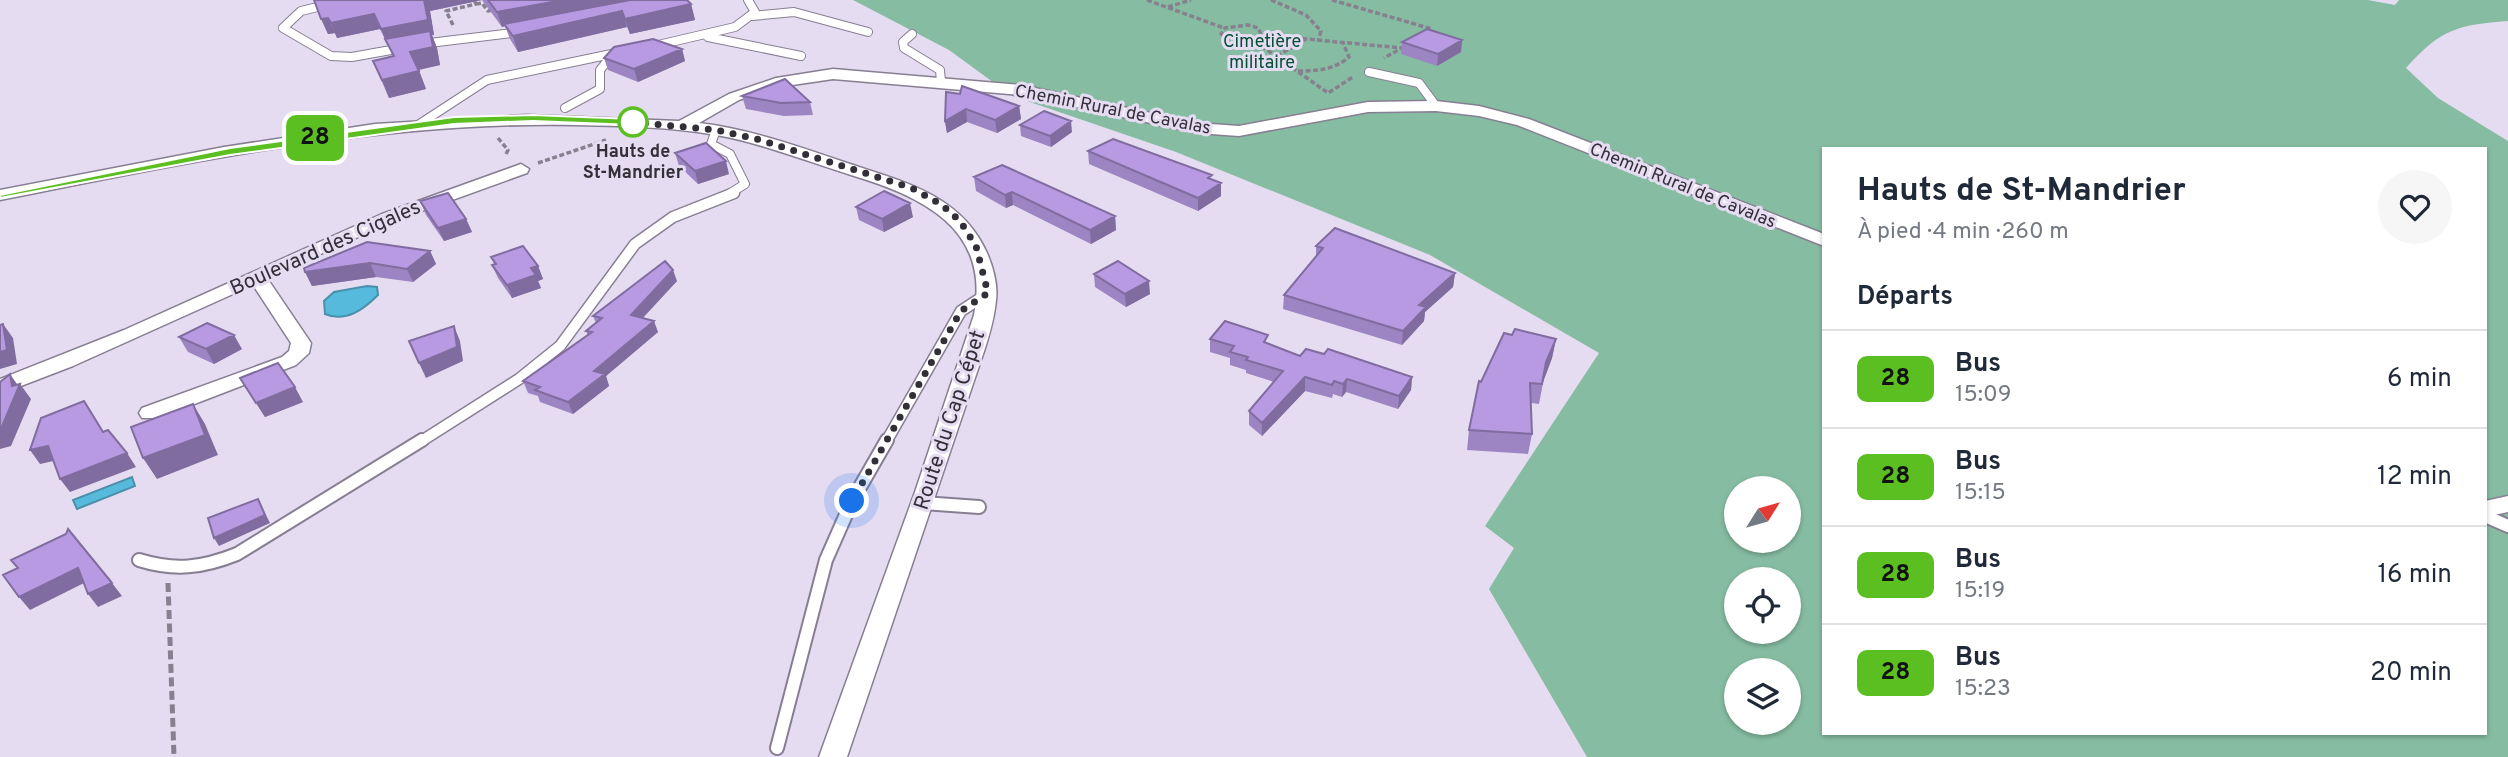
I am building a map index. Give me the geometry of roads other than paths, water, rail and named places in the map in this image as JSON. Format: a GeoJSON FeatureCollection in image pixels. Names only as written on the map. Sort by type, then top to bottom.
{"type":"FeatureCollection","features":[{"type":"Feature","properties":{"kind":"street","name":"Chemin Rural de Cavalas"},"geometry":{"type":"LineString","coordinates":[[682,126],[734,97],[803,77],[833,74],[1021,90],[1197,128],[1239,131],[1367,107],[1436,106],[1479,111],[1523,122],[1822,240]]}},
{"type":"Feature","properties":{"kind":"street"},"geometry":{"type":"LineString","coordinates":[[0,195],[230,151],[418,125],[482,119],[594,120],[682,126],[757,139],[912,188],[942,205],[960,221],[976,246],[988,293]]}},
{"type":"Feature","properties":{"kind":"street","name":"Boulevard des Cigales"},"geometry":{"type":"LineString","coordinates":[[0,387],[65,364],[379,220],[521,169]]}},
{"type":"Feature","properties":{"kind":"street"},"geometry":{"type":"LineString","coordinates":[[150,413],[289,361],[299,353],[301,344],[256,276]]}},
{"type":"Feature","properties":{"kind":"street","name":"Route du Cap Cépet"},"geometry":{"type":"LineString","coordinates":[[833,757],[923,503],[988,293]]}},
{"type":"Feature","properties":{"kind":"street"},"geometry":{"type":"LineString","coordinates":[[2487,509],[2508,504]]}},
{"type":"Feature","properties":{"kind":"lane"},"geometry":{"type":"LineString","coordinates":[[346,0],[306,9],[291,17],[283,28],[324,55],[341,57],[446,39],[529,31]]}},
{"type":"Feature","properties":{"kind":"lane"},"geometry":{"type":"LineString","coordinates":[[748,0],[754,7],[752,16]]}},
{"type":"Feature","properties":{"kind":"lane"},"geometry":{"type":"LineString","coordinates":[[639,49],[735,27],[752,16],[794,12],[868,32]]}},
{"type":"Feature","properties":{"kind":"lane"},"geometry":{"type":"LineString","coordinates":[[912,34],[903,42],[904,48],[940,70],[941,82]]}},
{"type":"Feature","properties":{"kind":"lane"},"geometry":{"type":"LineString","coordinates":[[704,36],[801,56]]}},
{"type":"Feature","properties":{"kind":"lane"},"geometry":{"type":"LineString","coordinates":[[418,125],[487,80],[626,51]]}},
{"type":"Feature","properties":{"kind":"lane"},"geometry":{"type":"LineString","coordinates":[[565,108],[600,89],[600,70],[613,54]]}},
{"type":"Feature","properties":{"kind":"lane"},"geometry":{"type":"LineString","coordinates":[[1369,72],[1419,83],[1436,106]]}},
{"type":"Feature","properties":{"kind":"lane"},"geometry":{"type":"LineString","coordinates":[[139,560],[168,570],[207,567],[254,547],[519,380],[560,346],[635,244],[673,217],[738,191],[745,184],[730,154],[711,144],[716,130]]}},
{"type":"Feature","properties":{"kind":"lane"},"geometry":{"type":"LineString","coordinates":[[777,748],[826,560],[852,501],[961,311],[988,293]]}},
{"type":"Feature","properties":{"kind":"lane"},"geometry":{"type":"LineString","coordinates":[[923,503],[979,506]]}},
{"type":"Feature","properties":{"kind":"lane"},"geometry":{"type":"LineString","coordinates":[[2487,517],[2508,526]]}},
{"type":"Feature","properties":{"kind":"water"},"geometry":{"type":"Polygon","coordinates":[[[367,286],[377,287],[378,295],[361,310],[340,317],[325,314],[324,301],[334,292],[367,286]]]}},
{"type":"Feature","properties":{"kind":"water"},"geometry":{"type":"Polygon","coordinates":[[[132,477],[135,486],[77,509],[73,500],[132,477]]]}},
{"type":"Feature","properties":{"kind":"place","name":"Hauts de St-Mandrier"},"geometry":{"type":"Point","coordinates":[633,122]}},
{"type":"Feature","properties":{"kind":"park label","name":"Cimetière militaire"},"geometry":{"type":"Point","coordinates":[1262,51]}}]}
